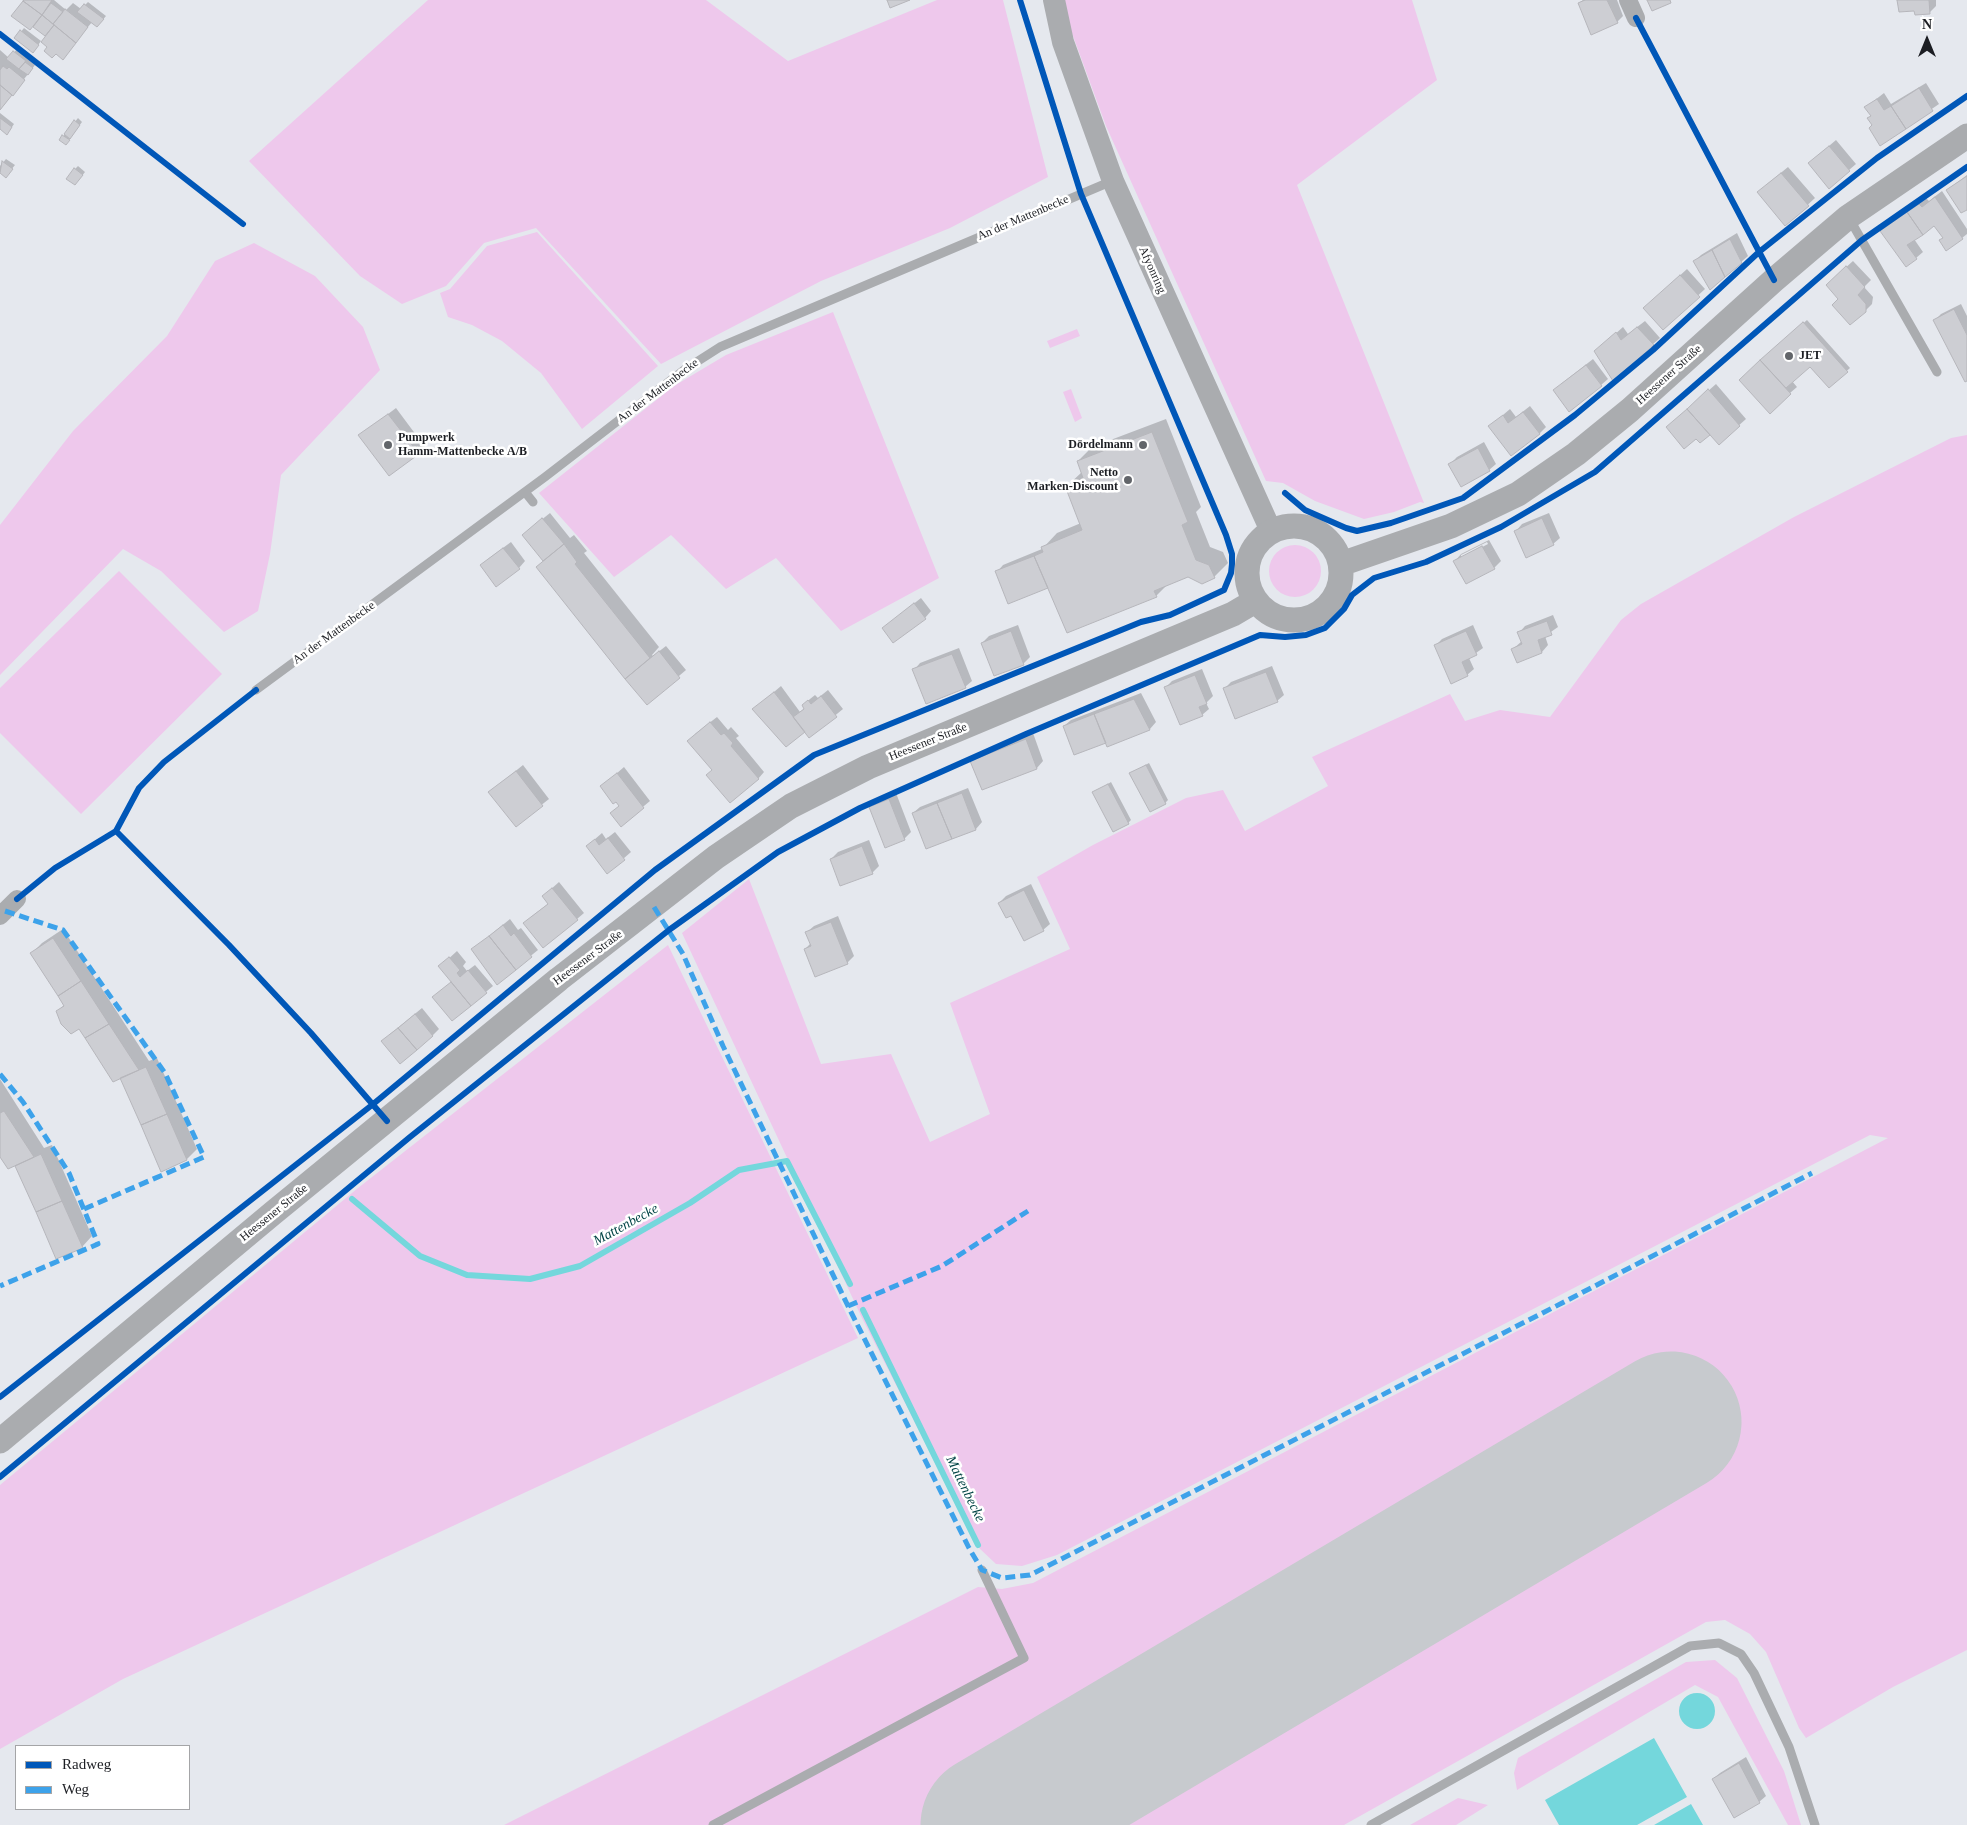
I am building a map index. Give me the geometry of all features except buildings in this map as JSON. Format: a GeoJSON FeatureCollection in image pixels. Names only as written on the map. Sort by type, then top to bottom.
{"type":"FeatureCollection","features":[{"type":"Feature","properties":{"kind":"main road","name":"Heessener Straße"},"geometry":{"type":"LineString","coordinates":[[1341,564],[1451,526],[1518,494],[1576,454],[1630,410],[1848,216],[1967,136]]}},
{"type":"Feature","properties":{"kind":"main road"},"geometry":{"type":"LineString","coordinates":[[1285,526],[1300,526],[1314,530],[1331,544],[1341,564],[1341,580],[1336,595],[1326,608],[1313,617],[1298,621],[1281,619],[1267,612],[1255,601],[1248,586],[1246,571],[1250,555],[1259,541],[1271,531],[1285,526]]}},
{"type":"Feature","properties":{"kind":"main road","name":"Heessener Straße"},"geometry":{"type":"LineString","coordinates":[[0,1441],[273,1213],[559,979],[716,857],[791,806],[868,766],[1224,618],[1255,601]]}},
{"type":"Feature","properties":{"kind":"street","name":"Afyonring"},"geometry":{"type":"LineString","coordinates":[[1054,0],[1063,42],[1112,181],[1271,531]]}},
{"type":"Feature","properties":{"kind":"street"},"geometry":{"type":"LineString","coordinates":[[1628,0],[1636,18]]}},
{"type":"Feature","properties":{"kind":"street"},"geometry":{"type":"LineString","coordinates":[[0,916],[17,899]]}},
{"type":"Feature","properties":{"kind":"lane","name":"An der Mattenbecke"},"geometry":{"type":"LineString","coordinates":[[256,690],[525,492],[676,376],[720,347],[1112,181]]}},
{"type":"Feature","properties":{"kind":"lane"},"geometry":{"type":"LineString","coordinates":[[1848,216],[1937,372]]}},
{"type":"Feature","properties":{"kind":"lane"},"geometry":{"type":"LineString","coordinates":[[525,492],[533,502]]}},
{"type":"Feature","properties":{"kind":"lane"},"geometry":{"type":"LineString","coordinates":[[713,1825],[1024,1658],[982,1570]]}},
{"type":"Feature","properties":{"kind":"lane"},"geometry":{"type":"LineString","coordinates":[[1372,1825],[1690,1646],[1719,1643],[1741,1654],[1754,1673],[1789,1747],[1816,1825]]}},
{"type":"Feature","properties":{"kind":"shaded area"},"geometry":{"type":"Polygon","coordinates":[[[428,0],[706,0],[788,61],[937,0],[1003,0],[1048,177],[950,228],[821,281],[661,364],[536,228],[484,243],[446,286],[402,304],[360,276],[249,161],[428,0]]]}},
{"type":"Feature","properties":{"kind":"shaded area"},"geometry":{"type":"Polygon","coordinates":[[[1063,0],[1412,0],[1437,80],[1297,185],[1424,503],[1420,502],[1394,512],[1364,519],[1315,501],[1283,483],[1266,481],[1106,126],[1069,25],[1063,0]]]}},
{"type":"Feature","properties":{"kind":"shaded area"},"geometry":{"type":"Polygon","coordinates":[[[537,232],[658,366],[582,429],[541,373],[502,341],[472,325],[448,317],[440,293],[450,289],[487,246],[537,232]]]}},
{"type":"Feature","properties":{"kind":"shaded area"},"geometry":{"type":"Polygon","coordinates":[[[254,243],[315,276],[363,327],[380,370],[281,475],[270,554],[258,611],[224,632],[161,571],[123,549],[0,675],[0,525],[73,431],[167,336],[215,261],[254,243]]]}},
{"type":"Feature","properties":{"kind":"shaded area"},"geometry":{"type":"Polygon","coordinates":[[[833,312],[939,578],[841,631],[776,558],[726,589],[671,535],[614,577],[539,493],[674,386],[726,355],[833,312]]]}},
{"type":"Feature","properties":{"kind":"shaded area"},"geometry":{"type":"Polygon","coordinates":[[[1077,329],[1080,336],[1050,348],[1047,341],[1077,329]]]}},
{"type":"Feature","properties":{"kind":"shaded area"},"geometry":{"type":"Polygon","coordinates":[[[1071,389],[1082,418],[1075,422],[1063,392],[1071,389]]]}},
{"type":"Feature","properties":{"kind":"shaded area"},"geometry":{"type":"Polygon","coordinates":[[[1967,435],[1967,1650],[1893,1687],[1806,1738],[1799,1728],[1766,1652],[1750,1634],[1725,1620],[1706,1622],[1344,1825],[504,1825],[978,1587],[1002,1589],[1033,1583],[1888,1138],[1870,1135],[1057,1555],[1022,1566],[996,1564],[978,1547],[861,1316],[682,933],[749,879],[821,1064],[891,1054],[930,1142],[990,1114],[950,1003],[1070,949],[1037,877],[1093,845],[1186,798],[1223,790],[1245,831],[1328,786],[1312,757],[1450,694],[1465,721],[1500,710],[1550,717],[1621,620],[1641,604],[1794,517],[1951,438],[1967,435]]]}},
{"type":"Feature","properties":{"kind":"shaded area"},"geometry":{"type":"Polygon","coordinates":[[[1290,545],[1300,545],[1309,549],[1317,557],[1321,571],[1317,585],[1309,593],[1300,597],[1290,597],[1281,593],[1273,585],[1269,576],[1269,566],[1273,557],[1281,549],[1290,545]]]}},
{"type":"Feature","properties":{"kind":"shaded area"},"geometry":{"type":"Polygon","coordinates":[[[119,571],[222,674],[81,814],[0,733],[0,688],[119,571]]]}},
{"type":"Feature","properties":{"kind":"shaded area"},"geometry":{"type":"Polygon","coordinates":[[[668,945],[858,1338],[123,1679],[0,1749],[0,1485],[358,1188],[668,945]]]}},
{"type":"Feature","properties":{"kind":"shaded area"},"geometry":{"type":"Polygon","coordinates":[[[1715,1660],[1737,1678],[1784,1771],[1801,1825],[1788,1825],[1718,1697],[1695,1685],[1517,1790],[1514,1773],[1518,1758],[1686,1662],[1715,1660]]]}},
{"type":"Feature","properties":{"kind":"shaded area"},"geometry":{"type":"Polygon","coordinates":[[[1458,1798],[1488,1805],[1456,1825],[1410,1825],[1458,1798]]]}},
{"type":"Feature","properties":{"kind":"water"},"geometry":{"type":"Polygon","coordinates":[[[1697,1693],[1710,1698],[1715,1711],[1710,1724],[1697,1729],[1684,1724],[1679,1711],[1684,1698],[1697,1693]]]}},
{"type":"Feature","properties":{"kind":"water"},"geometry":{"type":"Polygon","coordinates":[[[1654,1738],[1687,1797],[1637,1825],[1559,1825],[1545,1800],[1654,1738]]]}},
{"type":"Feature","properties":{"kind":"water"},"geometry":{"type":"Polygon","coordinates":[[[1691,1804],[1703,1825],[1654,1825],[1691,1804]]]}},
{"type":"Feature","properties":{"kind":"waterway","name":"Mattenbecke"},"geometry":{"type":"LineString","coordinates":[[352,1199],[420,1256],[467,1275],[530,1279],[580,1266],[690,1203],[739,1170],[787,1161],[850,1284]]}},
{"type":"Feature","properties":{"kind":"waterway","name":"Mattenbecke"},"geometry":{"type":"LineString","coordinates":[[863,1310],[978,1545]]}},
{"type":"Feature","properties":{"kind":"runway"},"geometry":{"type":"LineString","coordinates":[[991,1825],[1671,1422]]}},
{"type":"Feature","properties":{"kind":"marked path"},"geometry":{"type":"LineString","coordinates":[[654,907],[683,954],[723,1046],[848,1306],[969,1548],[982,1570],[1002,1578],[1030,1575],[1812,1173]]}},
{"type":"Feature","properties":{"kind":"marked path"},"geometry":{"type":"LineString","coordinates":[[5,911],[63,930],[165,1073],[204,1157],[84,1209]]}},
{"type":"Feature","properties":{"kind":"marked path"},"geometry":{"type":"LineString","coordinates":[[0,1074],[23,1102],[69,1173],[98,1244],[0,1286]]}},
{"type":"Feature","properties":{"kind":"marked path"},"geometry":{"type":"LineString","coordinates":[[848,1306],[942,1266],[1028,1211]]}},
{"type":"Feature","properties":{"kind":"cycle path"},"geometry":{"type":"LineString","coordinates":[[0,1397],[372,1105],[655,870],[814,755],[1141,622],[1170,615],[1224,590],[1231,573],[1232,564],[1232,554],[1226,535],[1081,194],[1020,0]]}},
{"type":"Feature","properties":{"kind":"cycle path"},"geometry":{"type":"LineString","coordinates":[[1636,18],[1774,280]]}},
{"type":"Feature","properties":{"kind":"cycle path"},"geometry":{"type":"LineString","coordinates":[[0,34],[243,224]]}},
{"type":"Feature","properties":{"kind":"cycle path"},"geometry":{"type":"LineString","coordinates":[[1285,493],[1305,510],[1357,531],[1391,523],[1463,498],[1575,415],[1653,350],[1759,252],[1877,158],[1967,96]]}},
{"type":"Feature","properties":{"kind":"cycle path"},"geometry":{"type":"LineString","coordinates":[[0,1477],[410,1137],[669,930],[778,852],[860,808],[1026,734],[1260,635],[1285,637],[1306,635],[1325,628],[1344,609],[1352,595],[1374,578],[1426,562],[1501,527],[1595,472],[1862,240],[1967,167]]}},
{"type":"Feature","properties":{"kind":"cycle path"},"geometry":{"type":"LineString","coordinates":[[17,899],[55,868],[116,831],[139,788],[164,762],[256,690]]}},
{"type":"Feature","properties":{"kind":"cycle path"},"geometry":{"type":"LineString","coordinates":[[116,831],[229,945],[311,1033],[387,1121]]}},
{"type":"Feature","properties":{"kind":"place","name":"JET"},"geometry":{"type":"Point","coordinates":[1789,356]}},
{"type":"Feature","properties":{"kind":"place","name":"Pumpwerk Hamm-Mattenbecke A/B"},"geometry":{"type":"Point","coordinates":[388,445]}},
{"type":"Feature","properties":{"kind":"place","name":"Dördelmann"},"geometry":{"type":"Point","coordinates":[1143,445]}},
{"type":"Feature","properties":{"kind":"place","name":"Netto Marken-Discount"},"geometry":{"type":"Point","coordinates":[1128,480]}}]}
